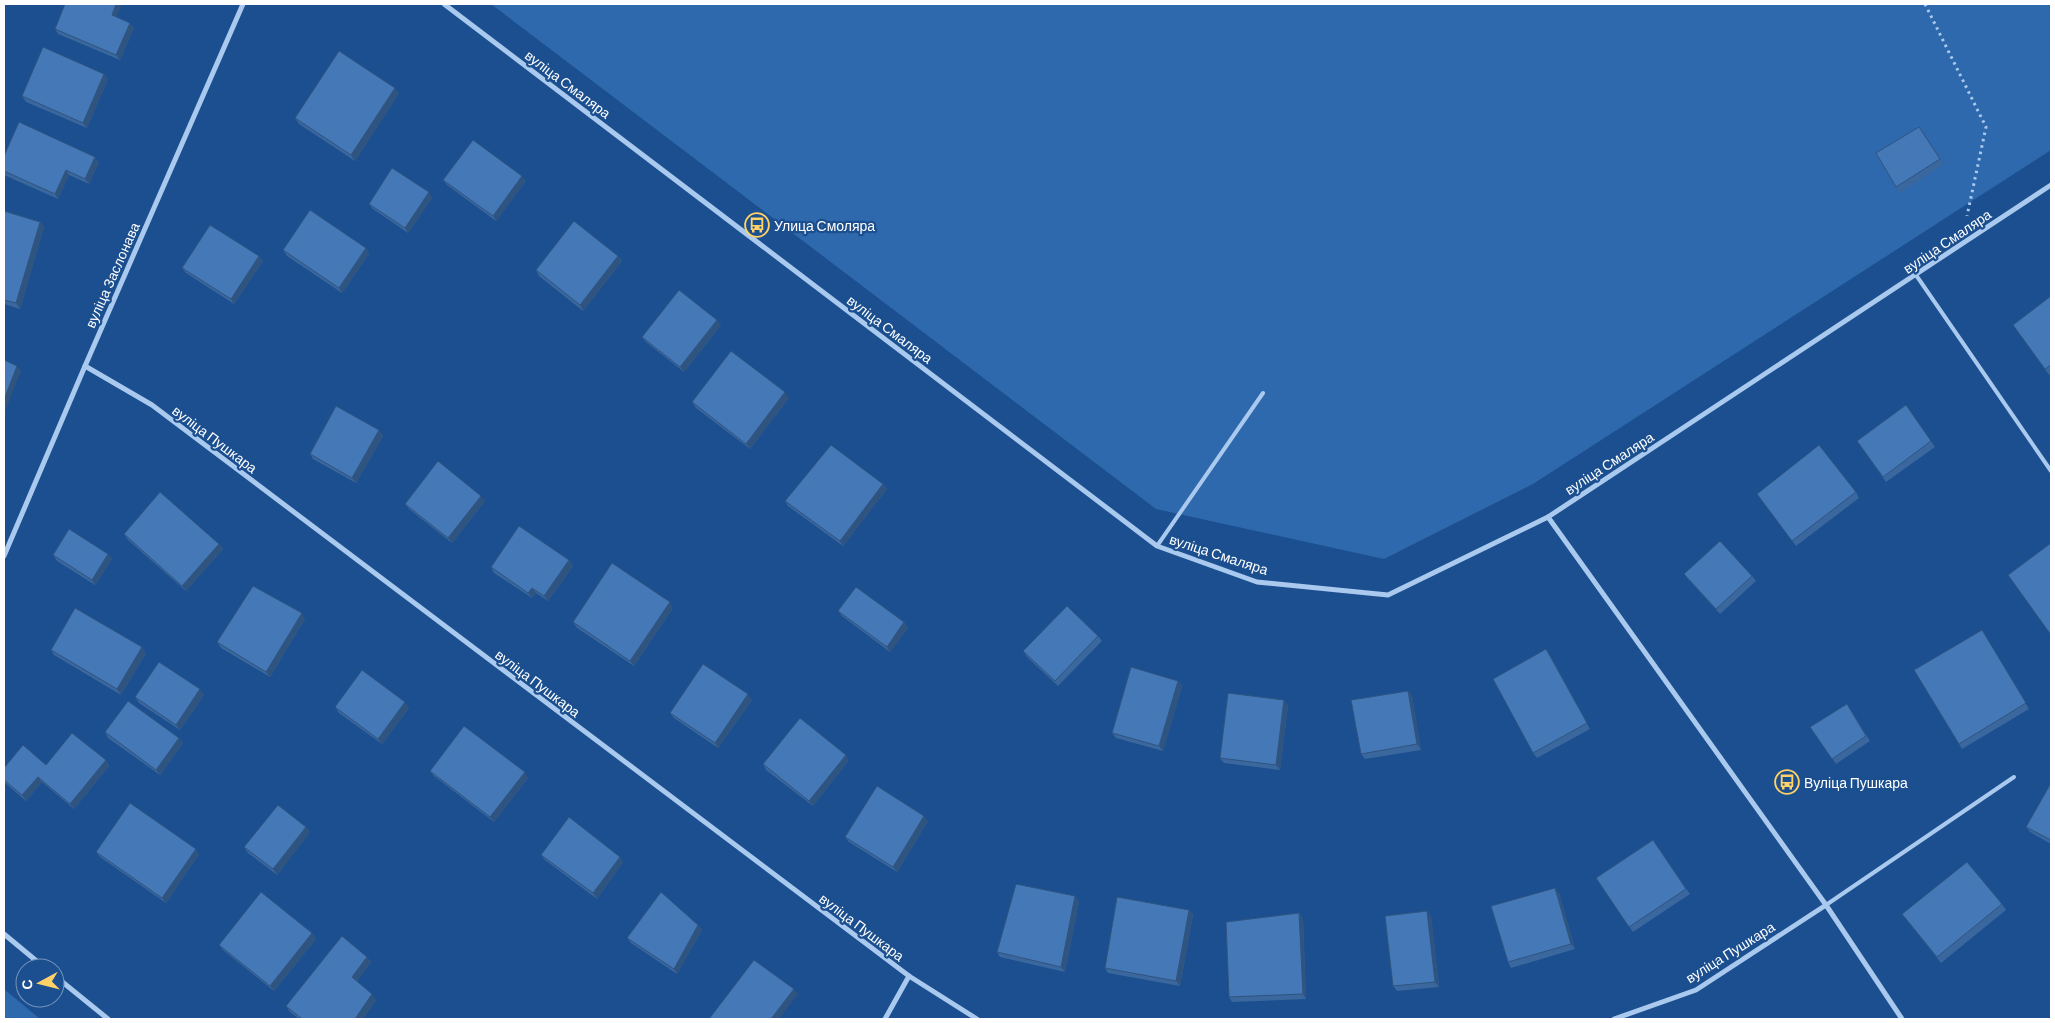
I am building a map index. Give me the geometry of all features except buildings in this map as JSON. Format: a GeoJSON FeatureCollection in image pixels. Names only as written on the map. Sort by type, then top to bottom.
{"type":"FeatureCollection","features":[{"type":"Feature","properties":{"kind":"street","name":"вуліца Заслонава"},"geometry":{"type":"LineString","coordinates":[[4,556],[243,4]]}},
{"type":"Feature","properties":{"kind":"street","name":"вуліца Смаляра"},"geometry":{"type":"LineString","coordinates":[[444,4],[1157,546],[1257,582],[1388,595],[1548,517],[1916,275],[1961,243],[2051,186]]}},
{"type":"Feature","properties":{"kind":"street","name":"вуліца Пушкара"},"geometry":{"type":"LineString","coordinates":[[85,366],[152,405],[909,976],[977,1019]]}},
{"type":"Feature","properties":{"kind":"street"},"geometry":{"type":"LineString","coordinates":[[1548,517],[1826,905],[1902,1019]]}},
{"type":"Feature","properties":{"kind":"street","name":"вуліца Пушкара"},"geometry":{"type":"LineString","coordinates":[[1614,1019],[1696,990],[1826,905]]}},
{"type":"Feature","properties":{"kind":"street"},"geometry":{"type":"LineString","coordinates":[[4,934],[33,958]]}},
{"type":"Feature","properties":{"kind":"street"},"geometry":{"type":"LineString","coordinates":[[885,1019],[909,976]]}},
{"type":"Feature","properties":{"kind":"street"},"geometry":{"type":"LineString","coordinates":[[65,984],[108,1019]]}},
{"type":"Feature","properties":{"kind":"lane"},"geometry":{"type":"LineString","coordinates":[[1916,275],[2051,471]]}},
{"type":"Feature","properties":{"kind":"lane"},"geometry":{"type":"LineString","coordinates":[[1157,546],[1263,393]]}},
{"type":"Feature","properties":{"kind":"lane"},"geometry":{"type":"LineString","coordinates":[[1826,905],[2014,777]]}},
{"type":"Feature","properties":{"kind":"path"},"geometry":{"type":"LineString","coordinates":[[1925,4],[1986,127],[1961,243]]}},
{"type":"Feature","properties":{"kind":"shaded area"},"geometry":{"type":"Polygon","coordinates":[[[491,4],[2051,4],[2051,150],[1533,484],[1384,559],[1156,509],[491,4]]]}},
{"type":"Feature","properties":{"kind":"shaded area"},"geometry":{"type":"Polygon","coordinates":[[[4,989],[15,998],[15,1008],[27,1008],[40,1019],[4,1019],[4,989]]]}},
{"type":"Feature","properties":{"kind":"place","name":"Улица Смоляра"},"geometry":{"type":"Point","coordinates":[757,225]}},
{"type":"Feature","properties":{"kind":"place","name":"Вуліца Пушкара"},"geometry":{"type":"Point","coordinates":[1787,782]}}]}
